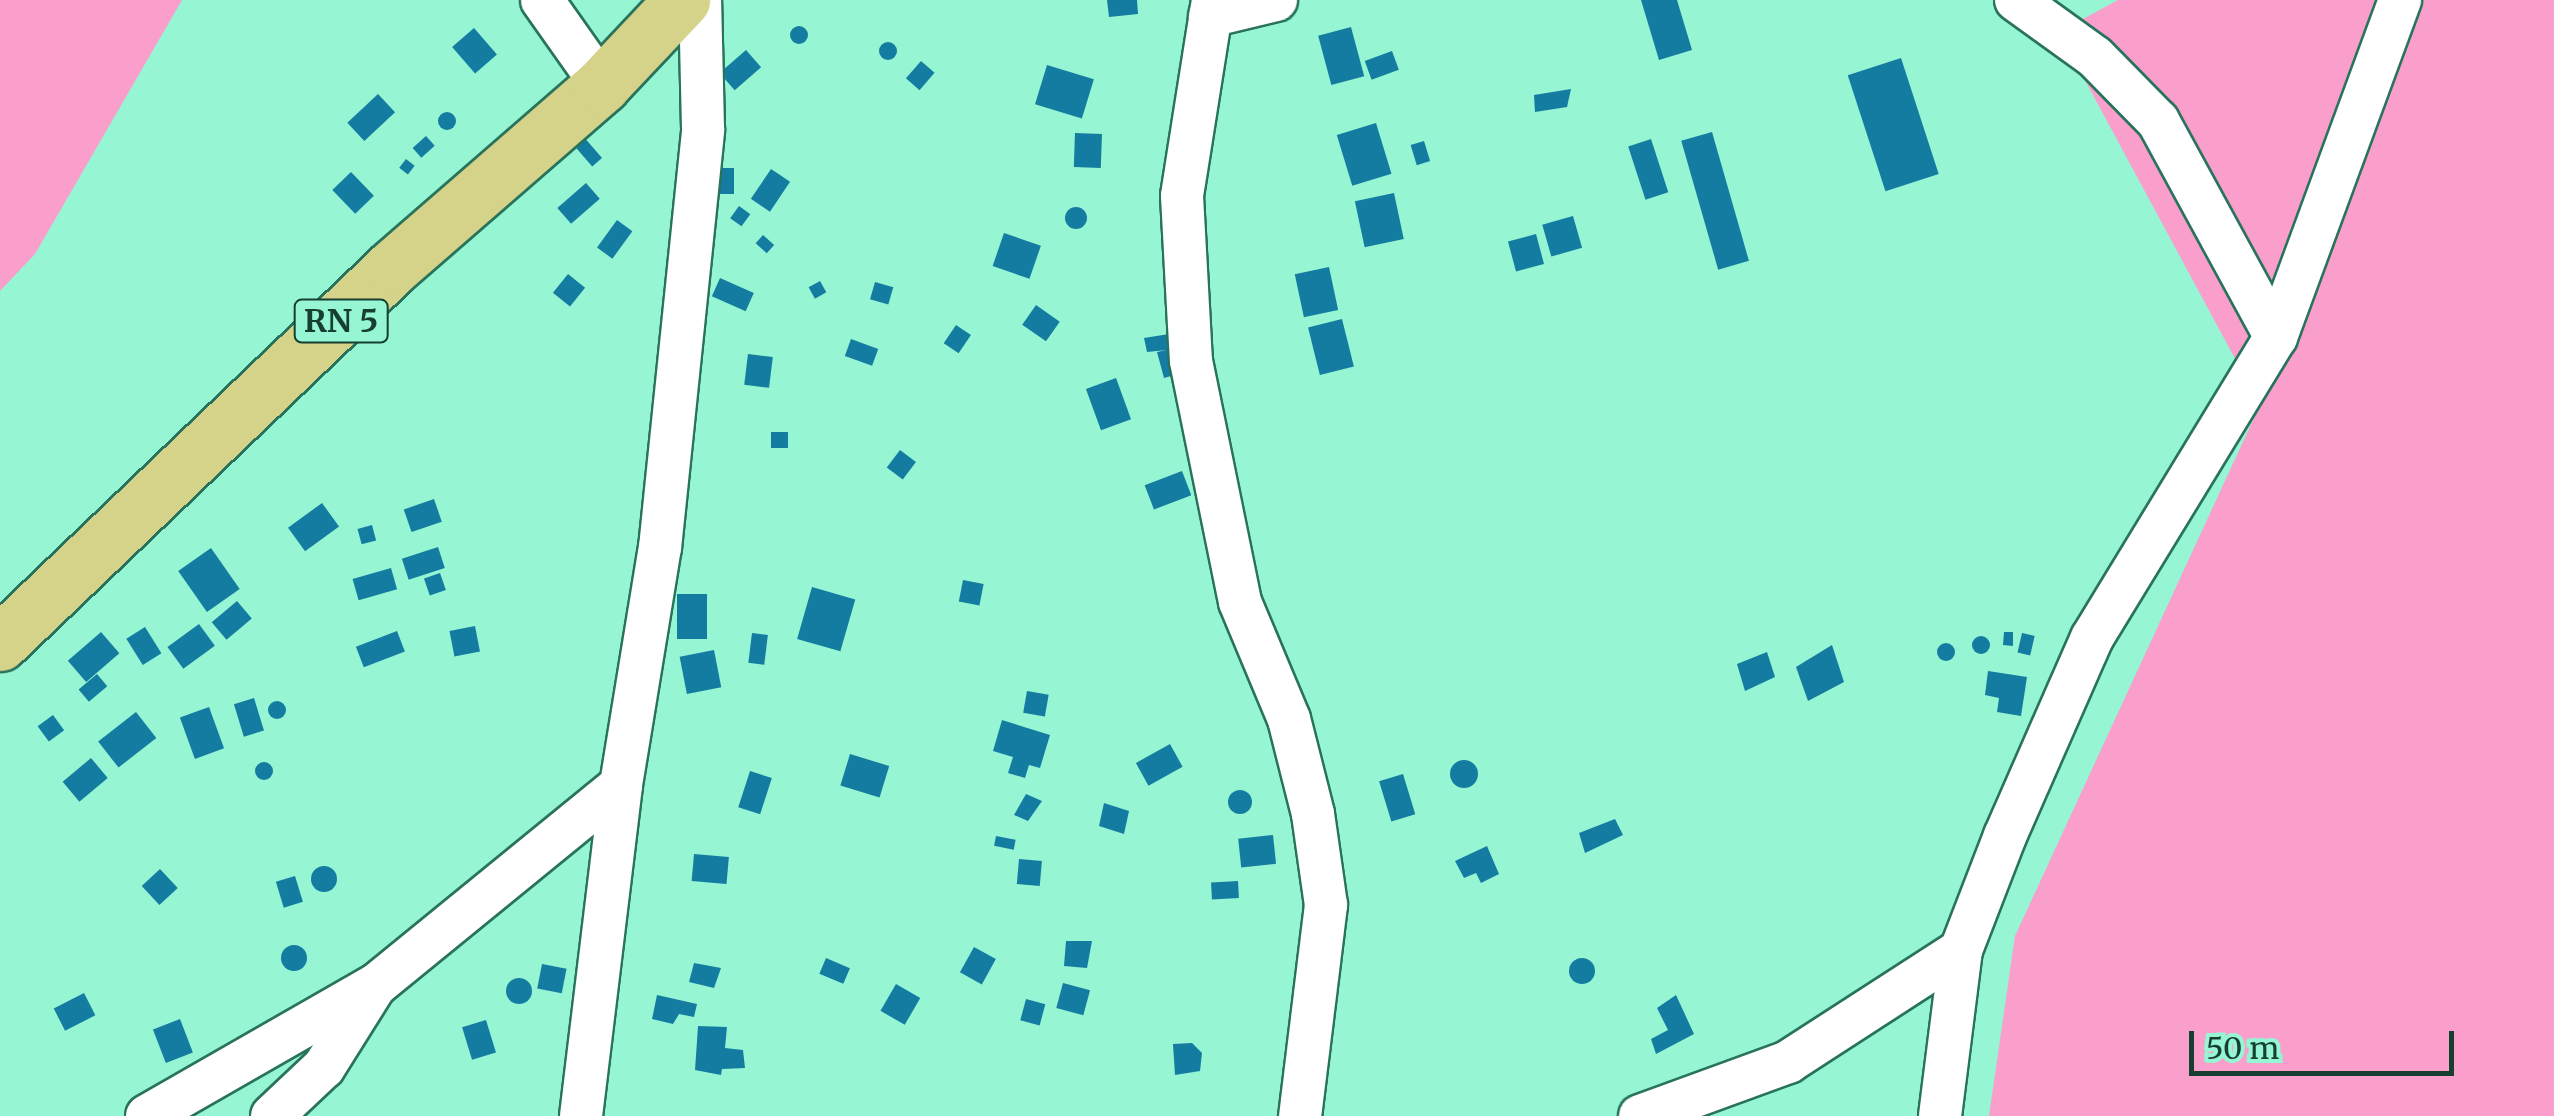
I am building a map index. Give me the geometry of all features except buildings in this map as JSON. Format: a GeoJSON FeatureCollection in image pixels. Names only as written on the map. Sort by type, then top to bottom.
{"type":"FeatureCollection","features":[{"type":"Feature","properties":{"kind":"main road","name":"RN 5"},"geometry":{"type":"LineString","coordinates":[[0,643],[394,266],[602,85],[682,0]]}},
{"type":"Feature","properties":{"kind":"street"},"geometry":{"type":"LineString","coordinates":[[542,0],[602,85]]}},
{"type":"Feature","properties":{"kind":"street"},"geometry":{"type":"LineString","coordinates":[[581,1116],[621,785],[660,548],[702,129],[700,0]]}},
{"type":"Feature","properties":{"kind":"street"},"geometry":{"type":"LineString","coordinates":[[1276,0],[1211,8],[1182,196],[1190,361],[1240,602],[1289,719],[1313,814],[1326,905],[1300,1116]]}},
{"type":"Feature","properties":{"kind":"street"},"geometry":{"type":"LineString","coordinates":[[2016,0],[2096,57],[2158,121],[2276,337]]}},
{"type":"Feature","properties":{"kind":"street"},"geometry":{"type":"LineString","coordinates":[[1940,1116],[1961,950],[2092,638],[2276,337],[2400,0]]}},
{"type":"Feature","properties":{"kind":"street"},"geometry":{"type":"LineString","coordinates":[[147,1116],[376,985],[621,785]]}},
{"type":"Feature","properties":{"kind":"street"},"geometry":{"type":"LineString","coordinates":[[1640,1116],[1788,1062],[1961,950]]}},
{"type":"Feature","properties":{"kind":"street"},"geometry":{"type":"LineString","coordinates":[[272,1116],[324,1067],[376,985]]}},
{"type":"Feature","properties":{"kind":"shaded area"},"geometry":{"type":"Polygon","coordinates":[[[0,0],[182,0],[35,254],[0,291],[0,0]]]}},
{"type":"Feature","properties":{"kind":"shaded area"},"geometry":{"type":"Polygon","coordinates":[[[2118,0],[2554,0],[2554,1116],[1989,1116],[2015,936],[2260,405],[2059,32],[2118,0]]]}}]}
